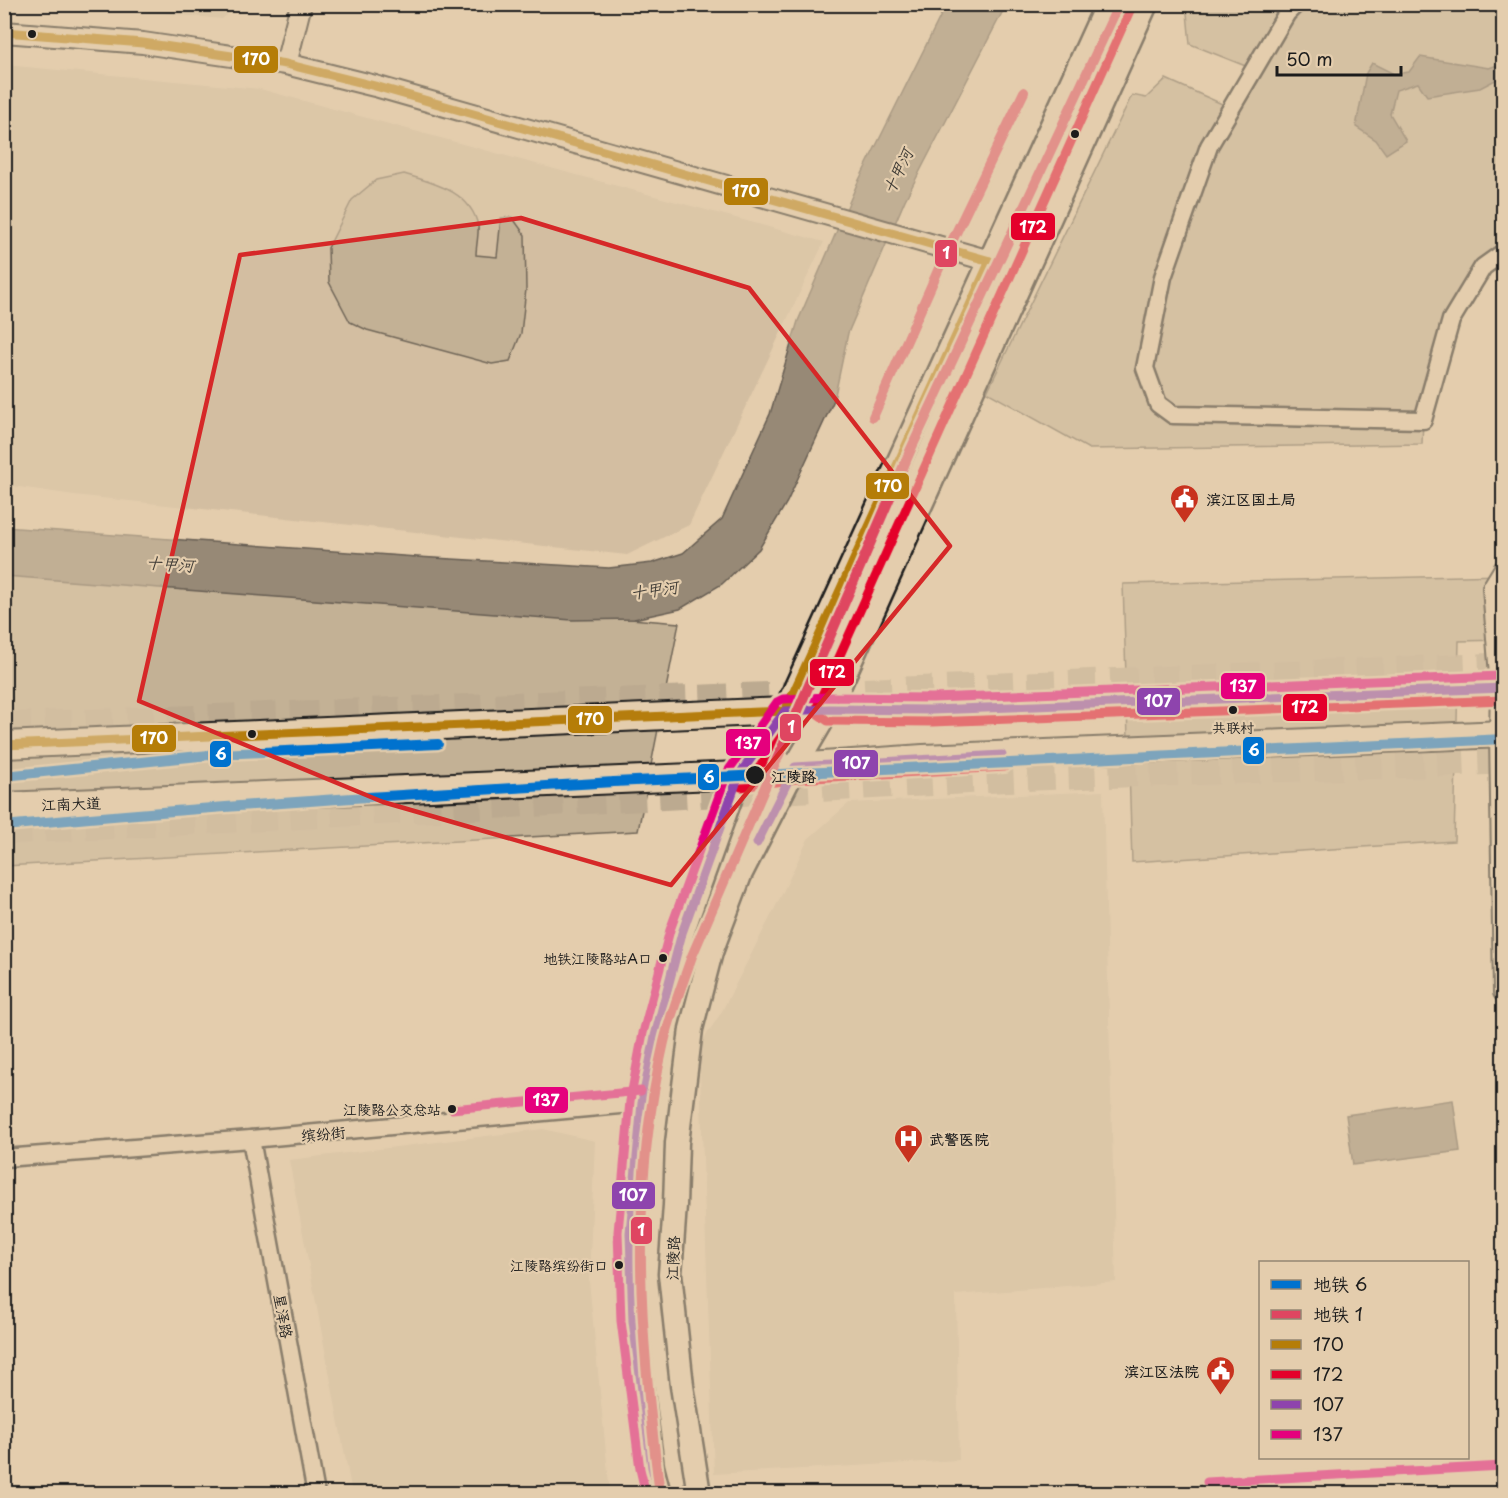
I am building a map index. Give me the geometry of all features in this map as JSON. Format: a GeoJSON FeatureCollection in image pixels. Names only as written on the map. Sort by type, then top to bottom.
{"type":"FeatureCollection","features":[{"type":"Feature","properties":{"kind":"main road"},"geometry":{"type":"LineString","coordinates":[[658,1494],[652,1467],[633,1321],[630,1233],[642,1103],[655,1036],[682,933],[739,775],[784,711],[1107,4]]}},
{"type":"Feature","properties":{"kind":"main road","name":"江陵路"},"geometry":{"type":"LineString","coordinates":[[699,1494],[682,1386],[670,1274],[675,1205],[676,1143],[691,1029],[711,952],[740,875],[795,767],[829,709],[1146,4]]}},
{"type":"Feature","properties":{"kind":"main road"},"geometry":{"type":"LineString","coordinates":[[4,745],[829,709],[932,710],[1502,688]]}},
{"type":"Feature","properties":{"kind":"main road","name":"江南大道"},"geometry":{"type":"LineString","coordinates":[[4,806],[739,775],[795,767],[923,758],[1502,734]]}},
{"type":"Feature","properties":{"kind":"street"},"geometry":{"type":"LineString","coordinates":[[286,64],[301,4]]}},
{"type":"Feature","properties":{"kind":"street"},"geometry":{"type":"LineString","coordinates":[[1296,4],[1287,13],[1209,146],[1163,276],[1145,368],[1158,404],[1173,415],[1423,420],[1451,320],[1483,267],[1503,252]]}},
{"type":"Feature","properties":{"kind":"street"},"geometry":{"type":"LineString","coordinates":[[4,32],[143,43],[286,64],[375,86],[990,261]]}},
{"type":"Feature","properties":{"kind":"street"},"geometry":{"type":"LineString","coordinates":[[1503,570],[1493,588],[1502,688],[1503,992]]}},
{"type":"Feature","properties":{"kind":"street","name":"缤纷街"},"geometry":{"type":"LineString","coordinates":[[4,1158],[251,1139],[642,1103]]}},
{"type":"Feature","properties":{"kind":"street","name":"星泽路"},"geometry":{"type":"LineString","coordinates":[[251,1139],[316,1494]]}},
{"type":"Feature","properties":{"kind":"street"},"geometry":{"type":"LineString","coordinates":[[1208,1494],[1503,1478]]}},
{"type":"Feature","properties":{"kind":"highlighted area"},"geometry":{"type":"Polygon","coordinates":[[[521,218],[749,288],[950,546],[671,885],[383,802],[139,701],[240,255],[521,218]]]}},
{"type":"Feature","properties":{"kind":"shaded area"},"geometry":{"type":"Polygon","coordinates":[[[80,5],[239,5],[222,19],[80,5]]]}},
{"type":"Feature","properties":{"kind":"shaded area"},"geometry":{"type":"Polygon","coordinates":[[[1182,5],[1503,5],[1503,252],[1451,320],[1423,420],[1422,444],[1089,449],[987,392],[1132,95],[1146,98],[1166,79],[1231,108],[1253,69],[1190,44],[1187,13],[1182,5]]]}},
{"type":"Feature","properties":{"kind":"shaded area"},"geometry":{"type":"Polygon","coordinates":[[[5,65],[260,89],[824,242],[689,525],[627,555],[74,495],[5,485],[5,65]]]}},
{"type":"Feature","properties":{"kind":"shaded area"},"geometry":{"type":"Polygon","coordinates":[[[404,174],[449,190],[468,204],[478,226],[476,255],[497,257],[501,218],[512,217],[525,235],[526,289],[521,333],[510,361],[492,364],[367,330],[350,322],[329,282],[328,248],[352,200],[376,180],[404,174]]]}},
{"type":"Feature","properties":{"kind":"shaded area"},"geometry":{"type":"Polygon","coordinates":[[[5,567],[679,623],[638,831],[5,866],[5,567]]]}},
{"type":"Feature","properties":{"kind":"shaded area"},"geometry":{"type":"Polygon","coordinates":[[[1503,575],[1503,640],[1459,641],[1454,841],[1132,862],[1123,584],[1503,575]]]}},
{"type":"Feature","properties":{"kind":"shaded area","name":"武警医院"},"geometry":{"type":"Polygon","coordinates":[[[1103,791],[1116,1282],[956,1295],[959,1460],[714,1474],[699,1046],[721,1013],[808,839],[849,803],[1103,791]]]}},
{"type":"Feature","properties":{"kind":"shaded area"},"geometry":{"type":"Polygon","coordinates":[[[543,1129],[595,1141],[589,1281],[610,1493],[352,1493],[289,1160],[543,1129]]]}},
{"type":"Feature","properties":{"kind":"water","name":"十甲河"},"geometry":{"type":"Polygon","coordinates":[[[946,5],[1006,5],[905,200],[848,333],[834,400],[787,502],[759,549],[722,584],[680,609],[634,619],[572,620],[5,576],[4,527],[417,557],[609,568],[652,563],[683,553],[722,519],[770,414],[798,321],[857,184],[946,5]]]}},
{"type":"Feature","properties":{"kind":"water"},"geometry":{"type":"Polygon","coordinates":[[[1420,57],[1489,68],[1503,63],[1503,76],[1480,88],[1427,96],[1418,83],[1396,90],[1390,114],[1406,141],[1386,154],[1376,140],[1356,127],[1366,73],[1372,63],[1394,74],[1409,72],[1420,57]]]}},
{"type":"Feature","properties":{"kind":"water"},"geometry":{"type":"Polygon","coordinates":[[[1453,1100],[1460,1151],[1353,1165],[1346,1115],[1453,1100]]]}},
{"type":"Feature","properties":{"kind":"tunnel"},"geometry":{"type":"LineString","coordinates":[[4,726],[1504,666]]}},
{"type":"Feature","properties":{"kind":"tunnel"},"geometry":{"type":"LineString","coordinates":[[4,831],[1036,777],[1504,761]]}},
{"type":"Feature","properties":{"kind":"metro line","name":"1"},"geometry":{"type":"LineString","coordinates":[[660,1494],[643,1323],[642,1212],[645,1156],[653,1099],[670,1020],[692,956],[911,449],[1119,4]]}},
{"type":"Feature","properties":{"kind":"metro line","name":"1"},"geometry":{"type":"LineString","coordinates":[[873,417],[940,266],[1024,92]]}},
{"type":"Feature","properties":{"kind":"metro line","name":"6"},"geometry":{"type":"LineString","coordinates":[[4,826],[233,806],[614,782],[1504,739]]}},
{"type":"Feature","properties":{"kind":"metro line","name":"6"},"geometry":{"type":"LineString","coordinates":[[4,776],[219,754],[438,744]]}},
{"type":"Feature","properties":{"kind":"transit line","name":"172"},"geometry":{"type":"LineString","coordinates":[[1133,4],[818,704],[818,714],[828,721],[932,722],[1504,700]]}},
{"type":"Feature","properties":{"kind":"transit line","name":"170"},"geometry":{"type":"LineString","coordinates":[[4,32],[143,43],[286,64],[375,86],[990,261]]}},
{"type":"Feature","properties":{"kind":"transit line","name":"170"},"geometry":{"type":"LineString","coordinates":[[785,711],[990,261]]}},
{"type":"Feature","properties":{"kind":"transit line","name":"172"},"geometry":{"type":"LineString","coordinates":[[749,782],[795,717],[833,634]]}},
{"type":"Feature","properties":{"kind":"transit line","name":"137"},"geometry":{"type":"LineString","coordinates":[[646,1494],[640,1469],[621,1321],[618,1232],[630,1101],[643,1033],[670,930],[728,771],[777,702],[783,699],[829,697],[932,698],[1501,676]]}},
{"type":"Feature","properties":{"kind":"transit line","name":"107"},"geometry":{"type":"LineString","coordinates":[[659,1494],[652,1467],[633,1321],[630,1233],[642,1103],[655,1036],[682,933],[739,775],[785,711],[932,710],[1504,688]]}},
{"type":"Feature","properties":{"kind":"transit line","name":"170"},"geometry":{"type":"LineString","coordinates":[[4,745],[785,711]]}},
{"type":"Feature","properties":{"kind":"transit line","name":"107"},"geometry":{"type":"LineString","coordinates":[[757,843],[795,767],[1002,755]]}},
{"type":"Feature","properties":{"kind":"transit line","name":"172"},"geometry":{"type":"LineString","coordinates":[[741,787],[796,779],[1005,767]]}},
{"type":"Feature","properties":{"kind":"transit line","name":"137"},"geometry":{"type":"LineString","coordinates":[[452,1109],[641,1091]]}},
{"type":"Feature","properties":{"kind":"transit line","name":"137"},"geometry":{"type":"LineString","coordinates":[[1207,1482],[1503,1466]]}},
{"type":"Feature","properties":{"kind":"place","name":"滨江区国土局"},"geometry":{"type":"Point","coordinates":[1185,524]}},
{"type":"Feature","properties":{"kind":"place","name":"共联村"},"geometry":{"type":"Point","coordinates":[1233,710]}},
{"type":"Feature","properties":{"kind":"place","name":"江陵路"},"geometry":{"type":"Point","coordinates":[755,775]}},
{"type":"Feature","properties":{"kind":"place","name":"地铁江陵路站A口"},"geometry":{"type":"Point","coordinates":[663,958]}},
{"type":"Feature","properties":{"kind":"place","name":"江陵路公交总站"},"geometry":{"type":"Point","coordinates":[452,1109]}},
{"type":"Feature","properties":{"kind":"place","name":"武警医院"},"geometry":{"type":"Point","coordinates":[908,1164]}},
{"type":"Feature","properties":{"kind":"place","name":"江陵路缤纷街口"},"geometry":{"type":"Point","coordinates":[619,1265]}},
{"type":"Feature","properties":{"kind":"place","name":"滨江区法院"},"geometry":{"type":"Point","coordinates":[1220,1396]}}]}
